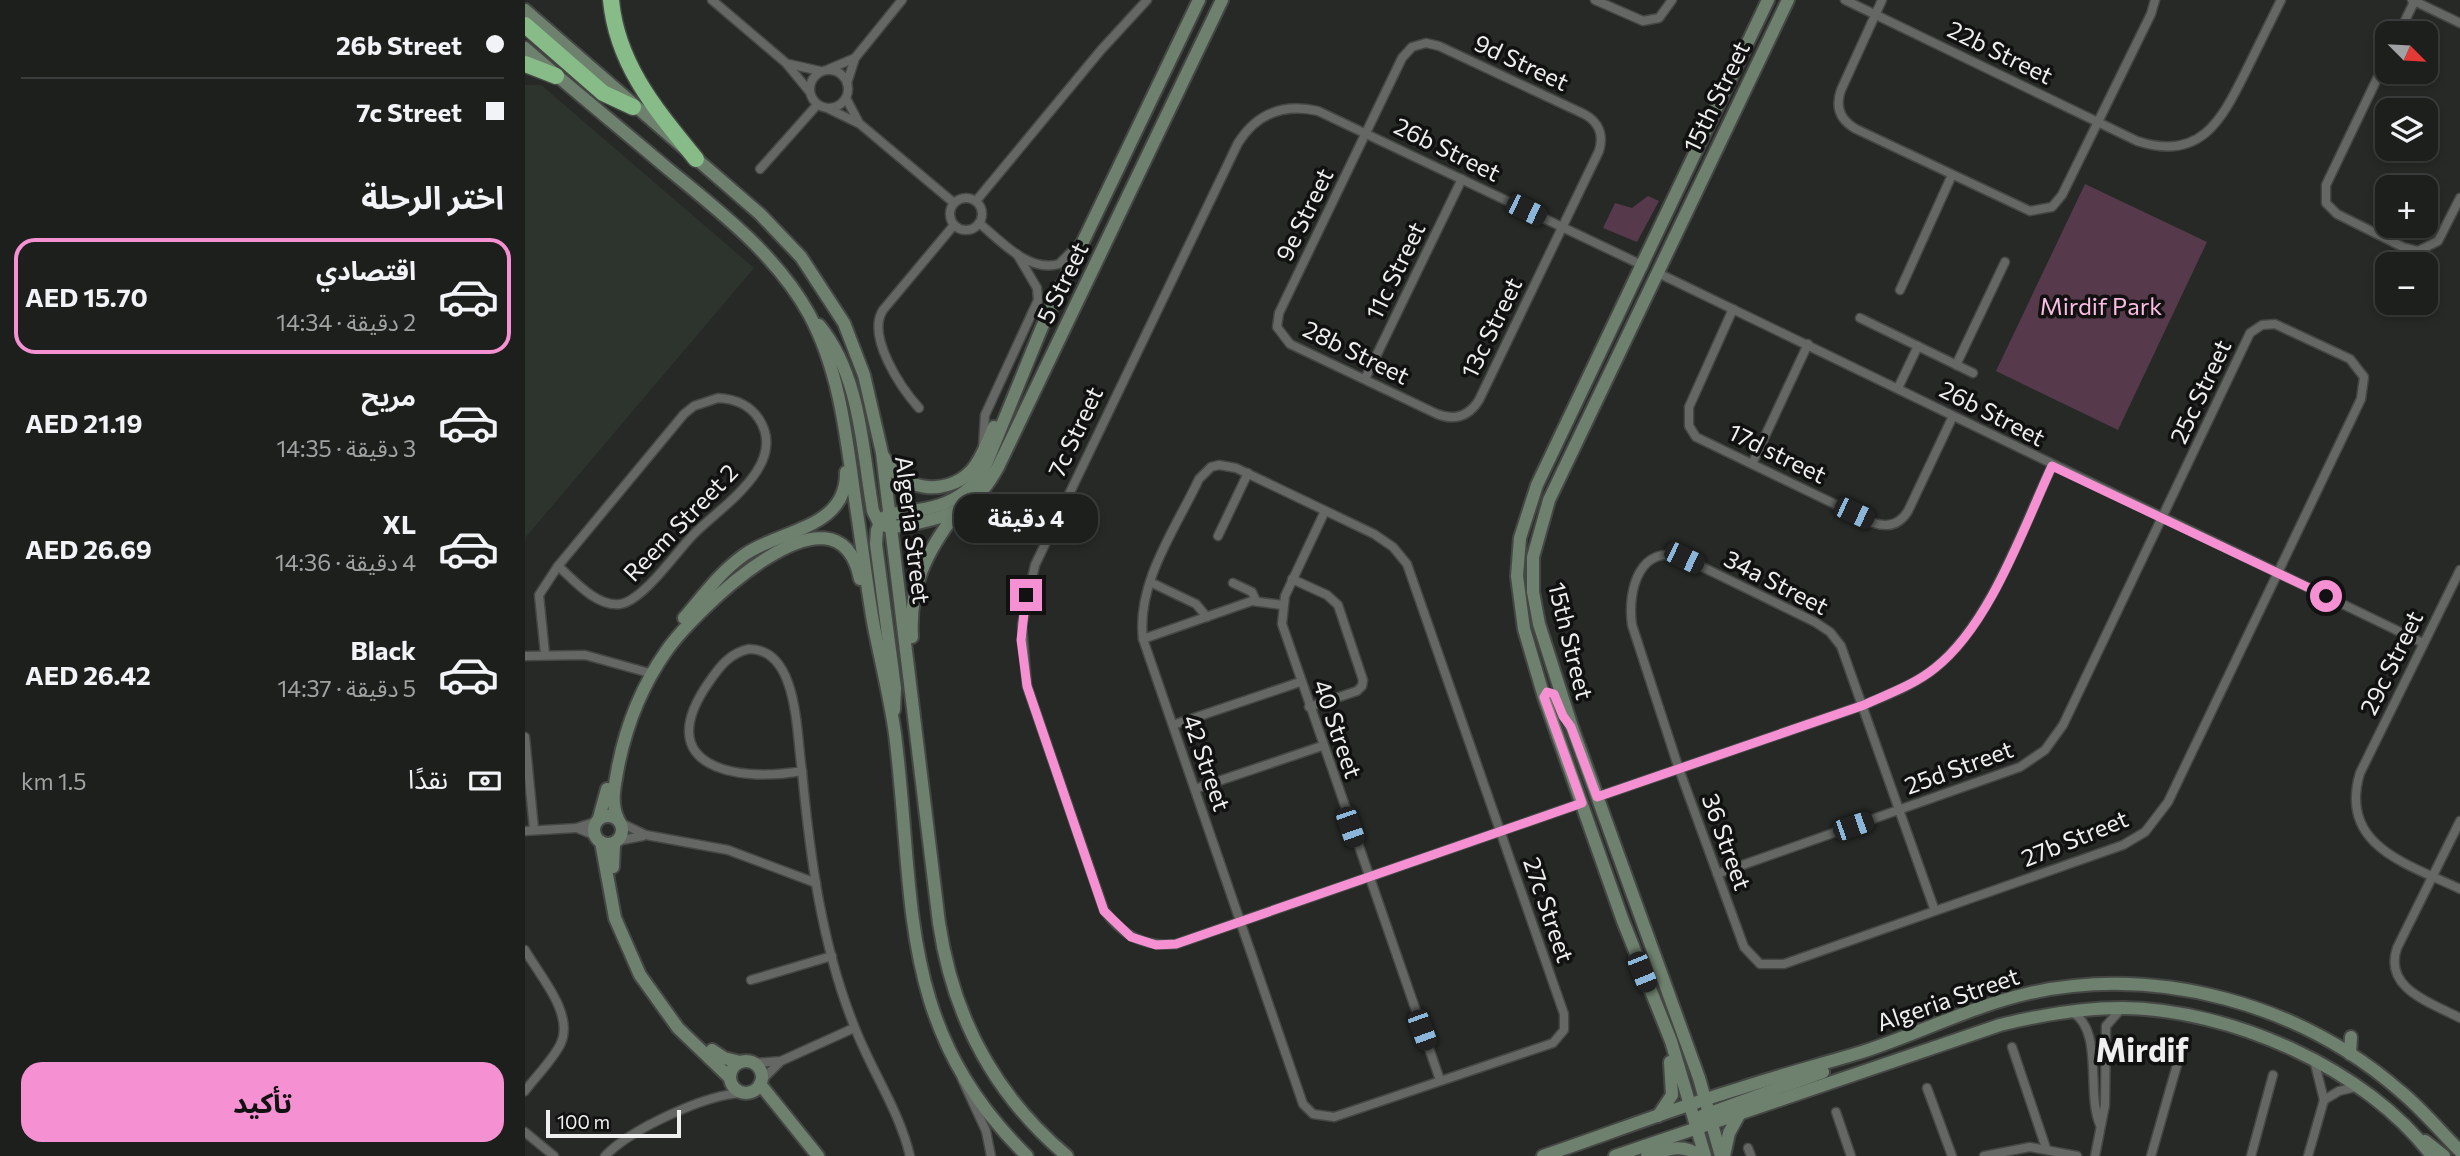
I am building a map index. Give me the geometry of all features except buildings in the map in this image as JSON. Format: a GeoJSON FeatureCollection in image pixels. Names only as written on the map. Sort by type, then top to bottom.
{"type":"FeatureCollection","features":[{"type":"Feature","properties":{"kind":"highway"},"geometry":{"type":"LineString","coordinates":[[611,0],[617,37],[633,74],[656,110],[696,159]]}},
{"type":"Feature","properties":{"kind":"highway"},"geometry":{"type":"LineString","coordinates":[[525,25],[603,93],[633,107]]}},
{"type":"Feature","properties":{"kind":"highway"},"geometry":{"type":"LineString","coordinates":[[525,64],[556,76]]}},
{"type":"Feature","properties":{"kind":"street"},"geometry":{"type":"LineString","coordinates":[[712,0],[786,63],[817,104],[860,124],[954,203]]}},
{"type":"Feature","properties":{"kind":"street"},"geometry":{"type":"LineString","coordinates":[[860,124],[846,99],[847,83],[855,58],[902,0]]}},
{"type":"Feature","properties":{"kind":"street"},"geometry":{"type":"LineString","coordinates":[[976,201],[1101,50],[1147,0]]}},
{"type":"Feature","properties":{"kind":"street","name":"5 Street"},"geometry":{"type":"LineString","coordinates":[[886,522],[957,513],[983,491],[998,467],[1222,0]]}},
{"type":"Feature","properties":{"kind":"street"},"geometry":{"type":"LineString","coordinates":[[1595,0],[1635,18],[1651,21],[1665,13],[1672,0]]}},
{"type":"Feature","properties":{"kind":"street","name":"15th Street"},"geometry":{"type":"LineString","coordinates":[[1702,1156],[1671,1041],[1622,921],[1544,697],[1520,604],[1517,576],[1520,538],[1537,485],[1644,266],[1768,0]]}},
{"type":"Feature","properties":{"kind":"street","name":"15th Street"},"geometry":{"type":"LineString","coordinates":[[1722,1156],[1699,1078],[1571,727],[1539,624],[1532,567],[1534,547],[1544,510],[1788,0]]}},
{"type":"Feature","properties":{"kind":"street","name":"22b Street"},"geometry":{"type":"LineString","coordinates":[[1845,0],[2137,141],[2164,147],[2178,146],[2203,136],[2214,128],[2229,105],[2281,0]]}},
{"type":"Feature","properties":{"kind":"street"},"geometry":{"type":"LineString","coordinates":[[1882,0],[1841,90],[1840,113],[1856,129],[1952,175],[2024,209],[2045,210],[2061,195],[2151,14],[2155,0]]}},
{"type":"Feature","properties":{"kind":"street"},"geometry":{"type":"LineString","coordinates":[[2404,21],[2414,0],[2460,23]]}},
{"type":"Feature","properties":{"kind":"street","name":"5 Street"},"geometry":{"type":"LineString","coordinates":[[886,522],[946,504],[975,484],[992,452],[1042,327],[1197,3]]}},
{"type":"Feature","properties":{"kind":"street","name":"Algeria Street"},"geometry":{"type":"LineString","coordinates":[[525,10],[781,235],[832,300],[864,375],[882,453],[886,522],[911,686],[940,932],[955,993],[967,1027],[992,1074],[1014,1104],[1067,1156]]}},
{"type":"Feature","properties":{"kind":"street","name":"9d Street"},"geometry":{"type":"LineString","coordinates":[[1366,133],[1402,58],[1412,47],[1426,43],[1439,46],[1584,114],[1596,123],[1601,144],[1562,228]]}},
{"type":"Feature","properties":{"kind":"street","name":"Algeria Street"},"geometry":{"type":"LineString","coordinates":[[525,48],[727,218],[776,267],[810,316],[832,375],[848,447],[873,621],[892,717],[917,957],[932,1011],[961,1073],[994,1121],[1027,1156]]}},
{"type":"Feature","properties":{"kind":"street"},"geometry":{"type":"LineString","coordinates":[[809,91],[812,79],[825,70],[855,58]]}},
{"type":"Feature","properties":{"kind":"street"},"geometry":{"type":"LineString","coordinates":[[786,63],[840,73],[847,83]]}},
{"type":"Feature","properties":{"kind":"street"},"geometry":{"type":"LineString","coordinates":[[2375,83],[2326,185],[2326,203],[2337,215],[2403,247],[2418,251],[2438,241],[2460,198]]}},
{"type":"Feature","properties":{"kind":"street"},"geometry":{"type":"LineString","coordinates":[[1713,154],[1712,140],[1734,92],[1726,86]]}},
{"type":"Feature","properties":{"kind":"street"},"geometry":{"type":"LineString","coordinates":[[829,108],[839,106],[846,99]]}},
{"type":"Feature","properties":{"kind":"street"},"geometry":{"type":"LineString","coordinates":[[760,169],[817,104]]}},
{"type":"Feature","properties":{"kind":"street","name":"26b Street"},"geometry":{"type":"LineString","coordinates":[[1238,143],[1254,122],[1266,114],[1291,107],[1318,111],[1644,266]]}},
{"type":"Feature","properties":{"kind":"street","name":"9e Street"},"geometry":{"type":"LineString","coordinates":[[1279,313],[1366,133]]}},
{"type":"Feature","properties":{"kind":"street","name":"7c Street"},"geometry":{"type":"LineString","coordinates":[[1238,143],[1035,565],[1026,595],[1021,640],[1027,686],[1104,911],[1121,930],[1156,945],[1176,944],[1240,923]]}},
{"type":"Feature","properties":{"kind":"street"},"geometry":{"type":"LineString","coordinates":[[1900,290],[1952,175]]}},
{"type":"Feature","properties":{"kind":"street","name":"11c Street"},"geometry":{"type":"LineString","coordinates":[[1365,379],[1462,179]]}},
{"type":"Feature","properties":{"kind":"street"},"geometry":{"type":"LineString","coordinates":[[964,198],[976,201],[982,211],[979,223],[964,230],[954,225],[950,214],[954,203],[964,198]]}},
{"type":"Feature","properties":{"kind":"street"},"geometry":{"type":"LineString","coordinates":[[979,223],[1017,254],[1041,265],[1053,265],[1064,260],[1088,232]]}},
{"type":"Feature","properties":{"kind":"street"},"geometry":{"type":"LineString","coordinates":[[919,408],[897,379],[879,336],[877,322],[954,225]]}},
{"type":"Feature","properties":{"kind":"street","name":"13c Street"},"geometry":{"type":"LineString","coordinates":[[1437,414],[1453,418],[1475,407],[1562,228]]}},
{"type":"Feature","properties":{"kind":"street"},"geometry":{"type":"LineString","coordinates":[[983,449],[985,415],[1038,300],[1037,288],[1017,254]]}},
{"type":"Feature","properties":{"kind":"street"},"geometry":{"type":"LineString","coordinates":[[1957,365],[2005,262]]}},
{"type":"Feature","properties":{"kind":"street","name":"26b Street"},"geometry":{"type":"LineString","coordinates":[[1658,273],[1898,388],[2052,466],[2423,643]]}},
{"type":"Feature","properties":{"kind":"street","name":"17d street"},"geometry":{"type":"LineString","coordinates":[[1733,309],[1689,407],[1687,420],[1696,437],[1874,523],[1894,524],[1908,511],[1953,416]]}},
{"type":"Feature","properties":{"kind":"street","name":"28b Street"},"geometry":{"type":"LineString","coordinates":[[1279,313],[1277,327],[1284,340],[1437,414]]}},
{"type":"Feature","properties":{"kind":"street"},"geometry":{"type":"LineString","coordinates":[[810,316],[832,342],[842,363],[854,402],[873,511],[886,522],[876,544],[895,688],[892,717]]}},
{"type":"Feature","properties":{"kind":"street"},"geometry":{"type":"LineString","coordinates":[[1860,318],[1973,373]]}},
{"type":"Feature","properties":{"kind":"street","name":"25c Street"},"geometry":{"type":"LineString","coordinates":[[2162,518],[2250,333],[2262,325],[2275,324],[2327,347],[2357,364],[2364,377],[2364,392],[2277,573]]}},
{"type":"Feature","properties":{"kind":"street"},"geometry":{"type":"LineString","coordinates":[[882,453],[892,469],[907,481],[939,487],[950,484],[970,471],[1042,327]]}},
{"type":"Feature","properties":{"kind":"street"},"geometry":{"type":"LineString","coordinates":[[1752,464],[1808,344]]}},
{"type":"Feature","properties":{"kind":"street"},"geometry":{"type":"LineString","coordinates":[[1898,388],[1919,346]]}},
{"type":"Feature","properties":{"kind":"street"},"geometry":{"type":"LineString","coordinates":[[1585,425],[1574,419],[1590,375]]}},
{"type":"Feature","properties":{"kind":"street","name":"Reem Street 2"},"geometry":{"type":"LineString","coordinates":[[545,653],[539,595],[558,566],[694,405],[705,400],[730,399],[742,403],[760,421],[766,446],[758,470],[631,601],[621,604],[601,601],[558,566]]}},
{"type":"Feature","properties":{"kind":"street"},"geometry":{"type":"LineString","coordinates":[[809,1156],[769,1107],[745,1093],[730,1080],[678,1028],[640,975],[615,918],[603,833],[620,731],[646,672],[665,641],[754,548],[828,516],[845,487],[848,447]]}},
{"type":"Feature","properties":{"kind":"street","name":"42 Street"},"geometry":{"type":"LineString","coordinates":[[1236,468],[1219,464],[1204,472],[1150,582],[1142,615],[1143,639],[1303,1104]]}},
{"type":"Feature","properties":{"kind":"street"},"geometry":{"type":"LineString","coordinates":[[1597,797],[1864,705],[1927,674],[1969,633],[1987,605],[2052,466]]}},
{"type":"Feature","properties":{"kind":"street","name":"27c Street"},"geometry":{"type":"LineString","coordinates":[[1236,468],[1384,540],[1407,564],[1564,1014],[1564,1030],[1553,1043],[1545,1046],[1334,1117],[1319,1117],[1303,1104]]}},
{"type":"Feature","properties":{"kind":"street"},"geometry":{"type":"LineString","coordinates":[[1218,536],[1248,473]]}},
{"type":"Feature","properties":{"kind":"street","name":"40 Street"},"geometry":{"type":"LineString","coordinates":[[1325,511],[1292,579],[1282,606],[1282,624],[1367,878],[1440,1080]]}},
{"type":"Feature","properties":{"kind":"street"},"geometry":{"type":"LineString","coordinates":[[911,686],[913,592],[932,547],[957,513]]}},
{"type":"Feature","properties":{"kind":"street","name":"25d Street"},"geometry":{"type":"LineString","coordinates":[[1717,874],[2020,767],[2045,750],[2063,725],[2162,518]]}},
{"type":"Feature","properties":{"kind":"street"},"geometry":{"type":"LineString","coordinates":[[603,833],[622,833],[613,796],[626,734],[643,693],[674,640],[712,592],[778,551],[810,539],[826,540],[844,548],[853,559],[866,608],[873,621]]}},
{"type":"Feature","properties":{"kind":"street","name":"34a Street"},"geometry":{"type":"LineString","coordinates":[[1632,625],[1630,600],[1642,566],[1657,555],[1675,555],[1823,626],[1841,646],[1935,911]]}},
{"type":"Feature","properties":{"kind":"street","name":"29c Street"},"geometry":{"type":"LineString","coordinates":[[2433,876],[2389,854],[2368,837],[2357,813],[2356,786],[2460,570]]}},
{"type":"Feature","properties":{"kind":"street","name":"27b Street"},"geometry":{"type":"LineString","coordinates":[[1784,964],[2123,845],[2154,823],[2168,802],[2277,573]]}},
{"type":"Feature","properties":{"kind":"street"},"geometry":{"type":"LineString","coordinates":[[1292,579],[1327,595],[1338,605],[1363,680],[1357,691],[1309,708]]}},
{"type":"Feature","properties":{"kind":"street"},"geometry":{"type":"LineString","coordinates":[[1150,582],[1196,604],[1207,617]]}},
{"type":"Feature","properties":{"kind":"street"},"geometry":{"type":"LineString","coordinates":[[1233,583],[1252,592],[1256,601]]}},
{"type":"Feature","properties":{"kind":"street"},"geometry":{"type":"LineString","coordinates":[[1143,639],[1256,601],[1282,606]]}},
{"type":"Feature","properties":{"kind":"street","name":"36 Street"},"geometry":{"type":"LineString","coordinates":[[1632,625],[1679,769],[1748,954],[1760,964],[1784,964]]}},
{"type":"Feature","properties":{"kind":"street"},"geometry":{"type":"LineString","coordinates":[[802,772],[766,774],[732,770],[702,758],[692,748],[687,735],[691,713],[716,671],[733,654],[757,649],[772,654],[782,665],[788,679],[802,772],[816,883],[832,956],[854,1028],[896,1114],[910,1156]]}},
{"type":"Feature","properties":{"kind":"street"},"geometry":{"type":"LineString","coordinates":[[525,656],[545,653],[606,659],[646,672]]}},
{"type":"Feature","properties":{"kind":"street"},"geometry":{"type":"LineString","coordinates":[[1173,725],[1300,682]]}},
{"type":"Feature","properties":{"kind":"street"},"geometry":{"type":"LineString","coordinates":[[1544,697],[1547,692],[1554,694],[1571,727]]}},
{"type":"Feature","properties":{"kind":"street"},"geometry":{"type":"LineString","coordinates":[[525,737],[529,830],[576,828],[715,846],[816,883]]}},
{"type":"Feature","properties":{"kind":"street"},"geometry":{"type":"LineString","coordinates":[[1195,789],[1322,746]]}},
{"type":"Feature","properties":{"kind":"street"},"geometry":{"type":"LineString","coordinates":[[1240,923],[1582,803]]}},
{"type":"Feature","properties":{"kind":"street"},"geometry":{"type":"LineString","coordinates":[[646,835],[611,815],[603,833],[612,861],[619,903],[644,970],[667,1004],[692,1033],[724,1058],[754,1063],[781,1061],[854,1028]]}},
{"type":"Feature","properties":{"kind":"street"},"geometry":{"type":"LineString","coordinates":[[2460,821],[2397,948],[2394,970],[2405,988],[2460,1018]]}},
{"type":"Feature","properties":{"kind":"street"},"geometry":{"type":"LineString","coordinates":[[2433,876],[2460,889]]}},
{"type":"Feature","properties":{"kind":"street"},"geometry":{"type":"LineString","coordinates":[[525,950],[561,1011],[564,1025],[559,1047],[525,1091]]}},
{"type":"Feature","properties":{"kind":"street"},"geometry":{"type":"LineString","coordinates":[[751,980],[832,956]]}},
{"type":"Feature","properties":{"kind":"street","name":"Algeria Street"},"geometry":{"type":"LineString","coordinates":[[1618,1156],[1695,1127],[1735,1089],[1867,1050],[2009,998],[2071,986],[2138,985],[2178,988],[2242,1003],[2293,1023],[2350,1054],[2400,1090],[2460,1151]]}},
{"type":"Feature","properties":{"kind":"street","name":"Algeria Street"},"geometry":{"type":"LineString","coordinates":[[1543,1156],[1689,1107],[1708,1112],[1740,1113],[1980,1030],[2069,1011],[2123,1008],[2202,1018],[2267,1039],[2314,1060],[2357,1087],[2415,1137],[2432,1156]]}},
{"type":"Feature","properties":{"kind":"street"},"geometry":{"type":"LineString","coordinates":[[2095,1156],[2105,1105],[2106,1026],[2123,1008]]}},
{"type":"Feature","properties":{"kind":"street"},"geometry":{"type":"LineString","coordinates":[[2069,1011],[2082,1019],[2089,1033],[2092,1100],[2100,1125]]}},
{"type":"Feature","properties":{"kind":"street"},"geometry":{"type":"LineString","coordinates":[[2350,1037],[2350,1054]]}},
{"type":"Feature","properties":{"kind":"street"},"geometry":{"type":"LineString","coordinates":[[1657,1117],[1670,1101],[1673,1089],[1671,1041]]}},
{"type":"Feature","properties":{"kind":"street"},"geometry":{"type":"LineString","coordinates":[[2012,1047],[2046,1148]]}},
{"type":"Feature","properties":{"kind":"street"},"geometry":{"type":"LineString","coordinates":[[1708,1112],[1845,1064],[1867,1050]]}},
{"type":"Feature","properties":{"kind":"street"},"geometry":{"type":"LineString","coordinates":[[2151,1156],[2181,1051]]}},
{"type":"Feature","properties":{"kind":"street"},"geometry":{"type":"LineString","coordinates":[[2308,1156],[2323,1100],[2314,1060]]}},
{"type":"Feature","properties":{"kind":"street"},"geometry":{"type":"LineString","coordinates":[[605,1156],[646,1125],[719,1098],[745,1093],[761,1082],[781,1061]]}},
{"type":"Feature","properties":{"kind":"street"},"geometry":{"type":"LineString","coordinates":[[719,1098],[730,1080],[732,1068],[740,1062]]}},
{"type":"Feature","properties":{"kind":"street"},"geometry":{"type":"LineString","coordinates":[[754,1063],[761,1070],[761,1082],[818,1156]]}},
{"type":"Feature","properties":{"kind":"street"},"geometry":{"type":"LineString","coordinates":[[961,1073],[986,1131],[991,1156]]}},
{"type":"Feature","properties":{"kind":"street"},"geometry":{"type":"LineString","coordinates":[[2251,1156],[2273,1074]]}},
{"type":"Feature","properties":{"kind":"street"},"geometry":{"type":"LineString","coordinates":[[1699,1078],[1717,1087],[1735,1089]]}},
{"type":"Feature","properties":{"kind":"street"},"geometry":{"type":"LineString","coordinates":[[2323,1100],[2339,1091],[2357,1087]]}},
{"type":"Feature","properties":{"kind":"street"},"geometry":{"type":"LineString","coordinates":[[1927,1088],[1952,1156]]}},
{"type":"Feature","properties":{"kind":"street"},"geometry":{"type":"LineString","coordinates":[[1836,1112],[1851,1156]]}},
{"type":"Feature","properties":{"kind":"street"},"geometry":{"type":"LineString","coordinates":[[1722,1156],[1729,1133],[1740,1113]]}},
{"type":"Feature","properties":{"kind":"street"},"geometry":{"type":"LineString","coordinates":[[525,1132],[554,1156]]}},
{"type":"Feature","properties":{"kind":"street"},"geometry":{"type":"LineString","coordinates":[[2415,1137],[2444,1156]]}},
{"type":"Feature","properties":{"kind":"street"},"geometry":{"type":"LineString","coordinates":[[1647,1156],[1677,1147],[1702,1156]]}},
{"type":"Feature","properties":{"kind":"street"},"geometry":{"type":"LineString","coordinates":[[1984,1156],[2015,1148],[2046,1148],[2077,1156]]}},
{"type":"Feature","properties":{"kind":"shaded area"},"geometry":{"type":"Polygon","coordinates":[[[525,85],[541,85],[754,268],[525,538],[525,85]]]}},
{"type":"Feature","properties":{"kind":"green space","name":"Mirdif Park"},"geometry":{"type":"Polygon","coordinates":[[[2085,184],[2207,242],[2118,430],[1996,371],[2085,184]]]}},
{"type":"Feature","properties":{"kind":"green space"},"geometry":{"type":"Polygon","coordinates":[[[1648,196],[1659,201],[1637,242],[1603,228],[1615,203],[1632,208],[1648,196]]]}},
{"type":"Feature","properties":{"kind":"district","name":"Mirdif"},"geometry":{"type":"Point","coordinates":[2142,1051]}},
{"type":"Feature","properties":{"kind":"route"},"geometry":{"type":"LineString","coordinates":[[1026,595],[1021,640],[1027,686],[1104,911],[1111,921],[1131,937],[1156,945],[1176,944],[1240,923],[1582,803],[1544,697],[1549,691],[1554,694],[1566,722],[1571,727],[1597,797],[1864,705],[1906,687],[1947,658],[1979,619],[2052,466],[2326,596]]}}]}
